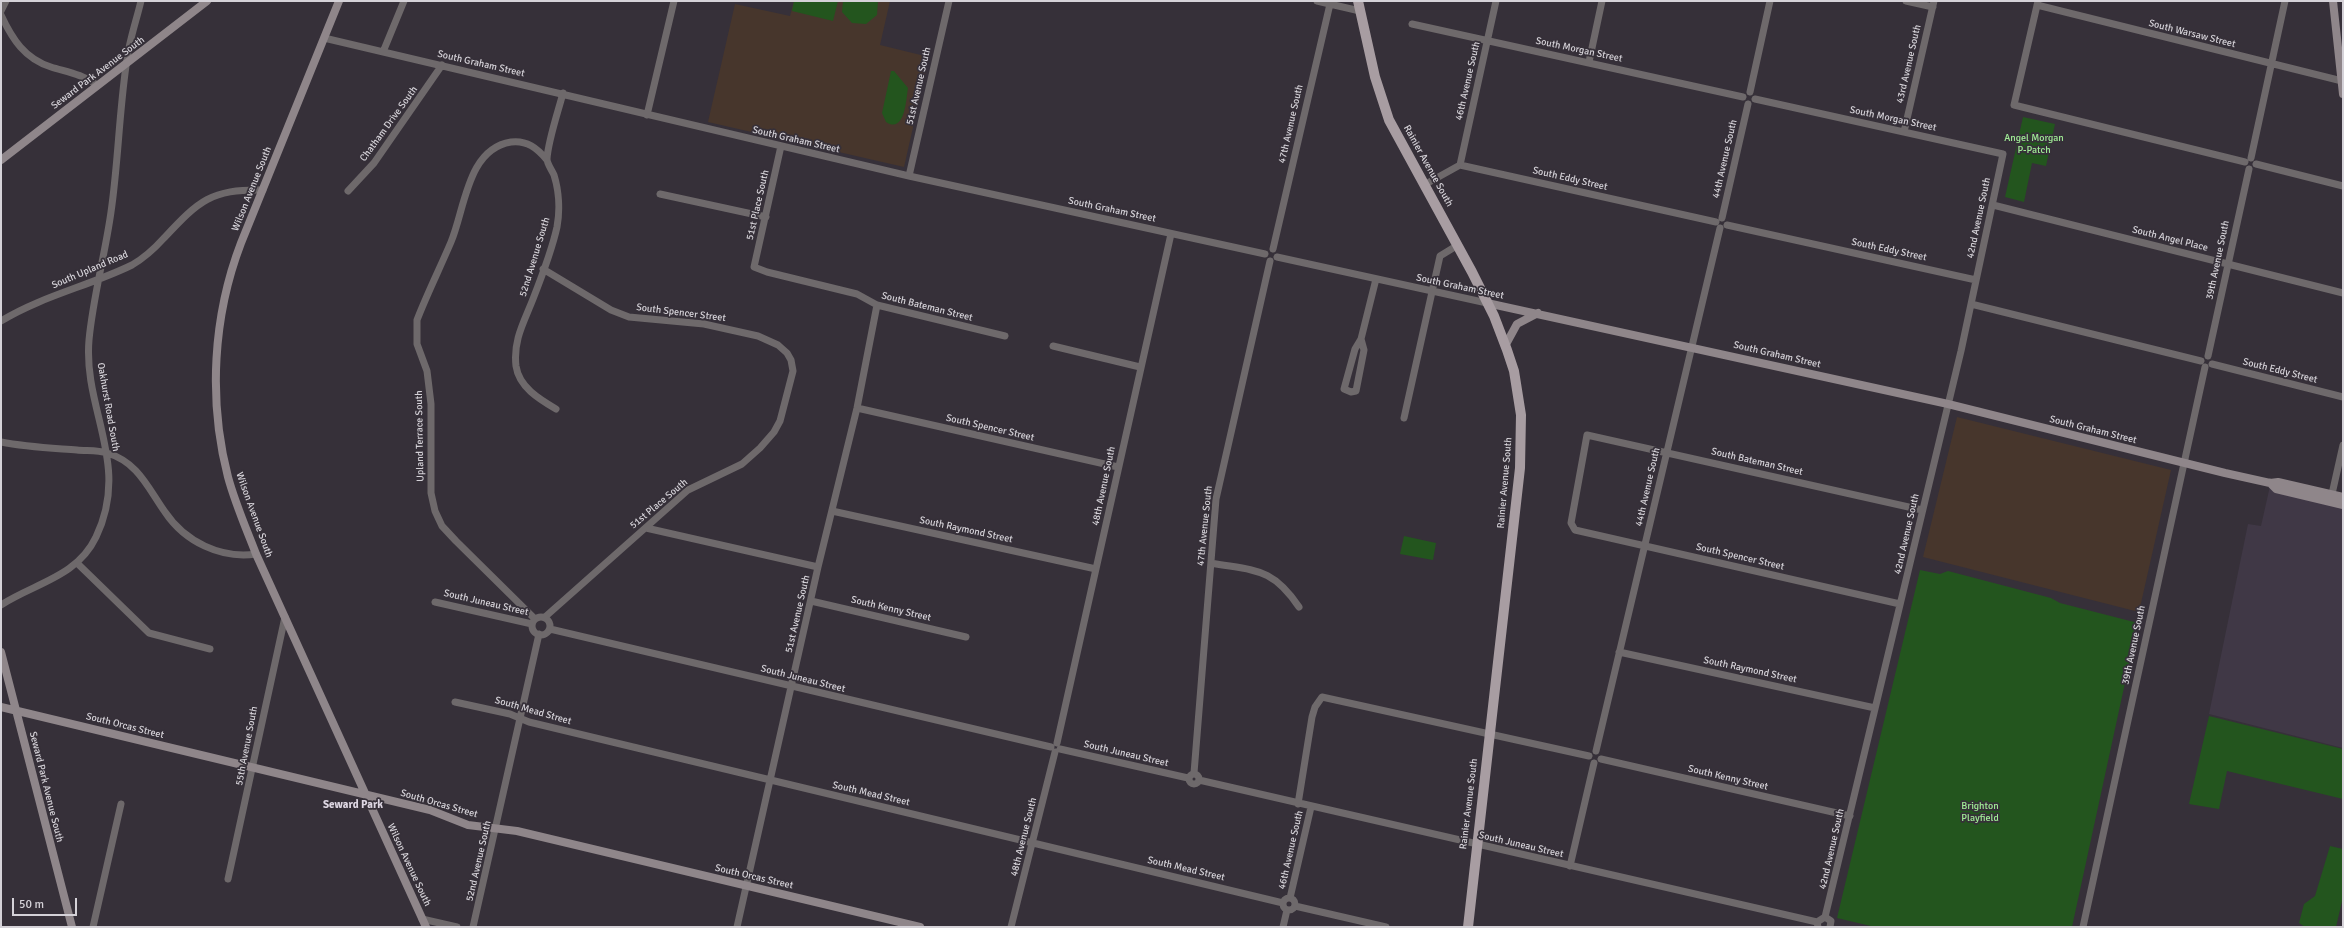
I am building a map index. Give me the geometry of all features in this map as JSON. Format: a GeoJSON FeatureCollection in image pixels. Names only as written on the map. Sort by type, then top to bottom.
{"type":"FeatureCollection","features":[{"type":"Feature","properties":{"kind":"main road","name":"Rainier Avenue South"},"geometry":{"type":"LineString","coordinates":[[1359,6],[1375,77],[1384,107],[1396,133],[1458,245],[1488,303],[1514,371],[1518,392],[1522,447],[1476,845],[1468,927]]}},
{"type":"Feature","properties":{"kind":"street"},"geometry":{"type":"LineString","coordinates":[[1,11],[6,1]]}},
{"type":"Feature","properties":{"kind":"street","name":"Oakhurst Road South"},"geometry":{"type":"LineString","coordinates":[[1,605],[62,574],[77,563],[90,548],[108,506],[110,487],[107,452],[90,369],[89,352],[98,279],[111,213],[126,65],[141,1]]}},
{"type":"Feature","properties":{"kind":"street","name":"Seward Park Avenue South"},"geometry":{"type":"LineString","coordinates":[[1,160],[207,1]]}},
{"type":"Feature","properties":{"kind":"street","name":"Wilson Avenue South"},"geometry":{"type":"LineString","coordinates":[[339,1],[230,274],[222,312],[216,356],[218,420],[232,490],[256,554],[426,927]]}},
{"type":"Feature","properties":{"kind":"street"},"geometry":{"type":"LineString","coordinates":[[383,52],[404,1]]}},
{"type":"Feature","properties":{"kind":"street"},"geometry":{"type":"LineString","coordinates":[[648,115],[674,1]]}},
{"type":"Feature","properties":{"kind":"street","name":"51st Avenue South"},"geometry":{"type":"LineString","coordinates":[[909,176],[949,1]]}},
{"type":"Feature","properties":{"kind":"street"},"geometry":{"type":"LineString","coordinates":[[1317,1],[1330,4],[1359,6]]}},
{"type":"Feature","properties":{"kind":"street","name":"46th Avenue South"},"geometry":{"type":"LineString","coordinates":[[1460,165],[1496,1]]}},
{"type":"Feature","properties":{"kind":"street"},"geometry":{"type":"LineString","coordinates":[[1589,62],[1602,1]]}},
{"type":"Feature","properties":{"kind":"street"},"geometry":{"type":"LineString","coordinates":[[1750,92],[1770,1]]}},
{"type":"Feature","properties":{"kind":"street"},"geometry":{"type":"LineString","coordinates":[[1906,1],[1933,4]]}},
{"type":"Feature","properties":{"kind":"street"},"geometry":{"type":"LineString","coordinates":[[2256,164],[2253,168],[2249,169],[2246,167],[2285,1]]}},
{"type":"Feature","properties":{"kind":"street"},"geometry":{"type":"LineString","coordinates":[[2333,1],[2343,94]]}},
{"type":"Feature","properties":{"kind":"street"},"geometry":{"type":"LineString","coordinates":[[2037,3],[2014,105],[2248,160],[2255,160],[2256,164],[2343,186]]}},
{"type":"Feature","properties":{"kind":"street","name":"South Warsaw Street"},"geometry":{"type":"LineString","coordinates":[[2037,3],[2342,81]]}},
{"type":"Feature","properties":{"kind":"street","name":"47th Avenue South"},"geometry":{"type":"LineString","coordinates":[[1273,249],[1330,4]]}},
{"type":"Feature","properties":{"kind":"street","name":"43rd Avenue South"},"geometry":{"type":"LineString","coordinates":[[1904,132],[1933,4]]}},
{"type":"Feature","properties":{"kind":"street"},"geometry":{"type":"LineString","coordinates":[[1,15],[8,30],[28,57],[51,67],[76,74],[97,85]]}},
{"type":"Feature","properties":{"kind":"street","name":"South Morgan Street"},"geometry":{"type":"LineString","coordinates":[[1412,24],[1743,97]]}},
{"type":"Feature","properties":{"kind":"street","name":"South Graham Street"},"geometry":{"type":"LineString","coordinates":[[324,38],[909,176],[1265,254]]}},
{"type":"Feature","properties":{"kind":"street","name":"Chatham Drive South"},"geometry":{"type":"LineString","coordinates":[[348,191],[374,163],[442,66]]}},
{"type":"Feature","properties":{"kind":"street"},"geometry":{"type":"LineString","coordinates":[[1750,92],[1754,95],[1755,99],[1752,103],[1748,104],[1744,102],[1743,97],[1745,93],[1750,92]]}},
{"type":"Feature","properties":{"kind":"street"},"geometry":{"type":"LineString","coordinates":[[547,160],[563,94]]}},
{"type":"Feature","properties":{"kind":"street","name":"South Morgan Street"},"geometry":{"type":"LineString","coordinates":[[1755,99],[2003,154]]}},
{"type":"Feature","properties":{"kind":"street","name":"44th Avenue South"},"geometry":{"type":"LineString","coordinates":[[1722,218],[1748,104]]}},
{"type":"Feature","properties":{"kind":"street","name":"Upland Terrace South"},"geometry":{"type":"LineString","coordinates":[[533,622],[442,526],[435,511],[431,493],[431,404],[427,371],[417,344],[416,332],[419,314],[452,241],[474,172],[481,160],[503,144],[518,141],[537,149],[547,160]]}},
{"type":"Feature","properties":{"kind":"street","name":"51st Place South"},"geometry":{"type":"LineString","coordinates":[[754,267],[781,146]]}},
{"type":"Feature","properties":{"kind":"street","name":"42nd Avenue South"},"geometry":{"type":"LineString","coordinates":[[1825,917],[1948,404],[2003,154]]}},
{"type":"Feature","properties":{"kind":"street","name":"52nd Avenue South"},"geometry":{"type":"LineString","coordinates":[[547,160],[554,175],[558,211],[556,227],[543,269],[517,338],[516,367],[523,382],[531,392],[556,409]]}},
{"type":"Feature","properties":{"kind":"street"},"geometry":{"type":"LineString","coordinates":[[1424,185],[1460,165]]}},
{"type":"Feature","properties":{"kind":"street","name":"South Eddy Street"},"geometry":{"type":"LineString","coordinates":[[1460,165],[1718,225]]}},
{"type":"Feature","properties":{"kind":"street","name":"39th Avenue South"},"geometry":{"type":"LineString","coordinates":[[2083,927],[2206,364],[2204,356],[2208,356],[2249,169]]}},
{"type":"Feature","properties":{"kind":"street","name":"South Upland Road"},"geometry":{"type":"LineString","coordinates":[[1,321],[32,305],[133,264],[144,257],[194,207],[211,197],[239,190],[263,190]]}},
{"type":"Feature","properties":{"kind":"street"},"geometry":{"type":"LineString","coordinates":[[660,194],[766,217]]}},
{"type":"Feature","properties":{"kind":"street","name":"South Angel Place"},"geometry":{"type":"LineString","coordinates":[[1993,205],[2343,293]]}},
{"type":"Feature","properties":{"kind":"street"},"geometry":{"type":"LineString","coordinates":[[1718,218],[1726,220],[1727,225],[1724,228],[1718,225],[1718,218]]}},
{"type":"Feature","properties":{"kind":"street","name":"44th Avenue South"},"geometry":{"type":"LineString","coordinates":[[1596,751],[1692,346],[1718,225]]}},
{"type":"Feature","properties":{"kind":"street","name":"South Eddy Street"},"geometry":{"type":"LineString","coordinates":[[1727,225],[1976,280]]}},
{"type":"Feature","properties":{"kind":"street","name":"48th Avenue South"},"geometry":{"type":"LineString","coordinates":[[1012,927],[1034,843],[1056,748],[1140,367],[1171,234]]}},
{"type":"Feature","properties":{"kind":"street"},"geometry":{"type":"LineString","coordinates":[[1404,418],[1440,256],[1458,245]]}},
{"type":"Feature","properties":{"kind":"street"},"geometry":{"type":"LineString","coordinates":[[1273,249],[1277,253],[1277,257],[1275,260],[1270,261],[1266,258],[1265,254],[1268,250],[1273,249]]}},
{"type":"Feature","properties":{"kind":"street","name":"South Graham Street"},"geometry":{"type":"LineString","coordinates":[[1277,257],[1692,346],[1948,404],[2184,463],[2343,497]]}},
{"type":"Feature","properties":{"kind":"street","name":"47th Avenue South"},"geometry":{"type":"LineString","coordinates":[[1191,776],[1216,499],[1270,261]]}},
{"type":"Feature","properties":{"kind":"street","name":"South Bateman Street"},"geometry":{"type":"LineString","coordinates":[[754,267],[767,272],[857,294],[877,305],[1005,336]]}},
{"type":"Feature","properties":{"kind":"street","name":"South Spencer Street"},"geometry":{"type":"LineString","coordinates":[[543,269],[611,310],[629,317],[704,324],[758,336],[778,346]]}},
{"type":"Feature","properties":{"kind":"street"},"geometry":{"type":"LineString","coordinates":[[1361,339],[1364,350],[1356,391],[1350,392],[1344,389],[1355,349],[1361,339],[1376,279]]}},
{"type":"Feature","properties":{"kind":"street","name":"South Eddy Street"},"geometry":{"type":"LineString","coordinates":[[1971,304],[2206,364],[2343,397]]}},
{"type":"Feature","properties":{"kind":"street","name":"51st Avenue South"},"geometry":{"type":"LineString","coordinates":[[737,927],[818,568],[857,408],[877,305]]}},
{"type":"Feature","properties":{"kind":"street"},"geometry":{"type":"LineString","coordinates":[[1505,346],[1517,324],[1538,313]]}},
{"type":"Feature","properties":{"kind":"street","name":"51st Place South"},"geometry":{"type":"LineString","coordinates":[[545,617],[548,612],[688,490],[742,464],[774,432],[785,406],[793,371],[791,360],[778,346]]}},
{"type":"Feature","properties":{"kind":"street"},"geometry":{"type":"LineString","coordinates":[[1053,346],[1140,367]]}},
{"type":"Feature","properties":{"kind":"street","name":"South Spencer Street"},"geometry":{"type":"LineString","coordinates":[[857,408],[1118,468]]}},
{"type":"Feature","properties":{"kind":"street","name":"South Bateman Street"},"geometry":{"type":"LineString","coordinates":[[1575,530],[1571,523],[1587,435],[1922,510]]}},
{"type":"Feature","properties":{"kind":"street"},"geometry":{"type":"LineString","coordinates":[[1,442],[18,446],[107,452],[132,465],[140,473],[165,513],[176,526],[191,538],[221,553],[234,556],[256,554]]}},
{"type":"Feature","properties":{"kind":"street"},"geometry":{"type":"LineString","coordinates":[[2332,494],[2343,445]]}},
{"type":"Feature","properties":{"kind":"street","name":"South Graham Street"},"geometry":{"type":"LineString","coordinates":[[2270,482],[2276,489],[2343,505]]}},
{"type":"Feature","properties":{"kind":"street","name":"South Raymond Street"},"geometry":{"type":"LineString","coordinates":[[832,511],[1096,569]]}},
{"type":"Feature","properties":{"kind":"street"},"geometry":{"type":"LineString","coordinates":[[646,528],[818,568]]}},
{"type":"Feature","properties":{"kind":"street","name":"South Spencer Street"},"geometry":{"type":"LineString","coordinates":[[1575,530],[1900,604]]}},
{"type":"Feature","properties":{"kind":"street"},"geometry":{"type":"LineString","coordinates":[[77,563],[149,633],[210,650]]}},
{"type":"Feature","properties":{"kind":"street"},"geometry":{"type":"LineString","coordinates":[[1211,563],[1269,575],[1286,588],[1299,607]]}},
{"type":"Feature","properties":{"kind":"street","name":"South Kenny Street"},"geometry":{"type":"LineString","coordinates":[[811,601],[966,637]]}},
{"type":"Feature","properties":{"kind":"street","name":"South Juneau Street"},"geometry":{"type":"LineString","coordinates":[[435,602],[533,622]]}},
{"type":"Feature","properties":{"kind":"street","name":"55th Avenue South"},"geometry":{"type":"LineString","coordinates":[[228,878],[285,617]]}},
{"type":"Feature","properties":{"kind":"street"},"geometry":{"type":"LineString","coordinates":[[545,617],[550,623],[550,629],[544,634],[534,632],[533,622],[545,617]]}},
{"type":"Feature","properties":{"kind":"street","name":"South Juneau Street"},"geometry":{"type":"LineString","coordinates":[[550,629],[1056,748],[1198,777],[1198,780],[1298,804],[1818,924]]}},
{"type":"Feature","properties":{"kind":"street","name":"52nd Avenue South"},"geometry":{"type":"LineString","coordinates":[[473,927],[497,828],[539,634]]}},
{"type":"Feature","properties":{"kind":"street","name":"Seward Park Avenue South"},"geometry":{"type":"LineString","coordinates":[[1,652],[72,927]]}},
{"type":"Feature","properties":{"kind":"street","name":"South Raymond Street"},"geometry":{"type":"LineString","coordinates":[[1619,652],[1876,708]]}},
{"type":"Feature","properties":{"kind":"street"},"geometry":{"type":"LineString","coordinates":[[1298,804],[1315,707],[1322,697],[1352,702],[1356,700],[1364,702],[1368,706],[1589,756]]}},
{"type":"Feature","properties":{"kind":"street","name":"South Mead Street"},"geometry":{"type":"LineString","coordinates":[[455,702],[520,718],[529,722],[1283,903]]}},
{"type":"Feature","properties":{"kind":"street","name":"South Orcas Street"},"geometry":{"type":"LineString","coordinates":[[1,707],[430,810],[468,825],[517,831],[920,927]]}},
{"type":"Feature","properties":{"kind":"street"},"geometry":{"type":"LineString","coordinates":[[1589,756],[1591,752],[1596,751],[1600,753],[1601,759],[1594,763]]}},
{"type":"Feature","properties":{"kind":"street"},"geometry":{"type":"LineString","coordinates":[[1589,756],[1590,760],[1594,763]]}},
{"type":"Feature","properties":{"kind":"street","name":"South Kenny Street"},"geometry":{"type":"LineString","coordinates":[[1601,759],[1850,816]]}},
{"type":"Feature","properties":{"kind":"street"},"geometry":{"type":"LineString","coordinates":[[1570,866],[1594,763]]}},
{"type":"Feature","properties":{"kind":"street"},"geometry":{"type":"LineString","coordinates":[[93,927],[121,804]]}},
{"type":"Feature","properties":{"kind":"street","name":"46th Avenue South"},"geometry":{"type":"LineString","coordinates":[[1290,898],[1311,807]]}},
{"type":"Feature","properties":{"kind":"street"},"geometry":{"type":"LineString","coordinates":[[1287,910],[1284,908],[1283,903],[1290,898],[1294,901],[1295,906]]}},
{"type":"Feature","properties":{"kind":"street"},"geometry":{"type":"LineString","coordinates":[[1287,910],[1292,910],[1295,906]]}},
{"type":"Feature","properties":{"kind":"street"},"geometry":{"type":"LineString","coordinates":[[1295,906],[1386,927]]}},
{"type":"Feature","properties":{"kind":"street"},"geometry":{"type":"LineString","coordinates":[[1283,927],[1287,910]]}},
{"type":"Feature","properties":{"kind":"street"},"geometry":{"type":"LineString","coordinates":[[1818,924],[1825,917],[1829,919],[1830,926],[1839,927]]}},
{"type":"Feature","properties":{"kind":"street"},"geometry":{"type":"LineString","coordinates":[[422,919],[457,927]]}},
{"type":"Feature","properties":{"kind":"shaded area"},"geometry":{"type":"Polygon","coordinates":[[[794,1],[890,1],[880,45],[929,57],[904,167],[708,122],[735,4],[790,16],[794,1]]]}},
{"type":"Feature","properties":{"kind":"shaded area"},"geometry":{"type":"Polygon","coordinates":[[[1957,417],[2171,470],[2139,612],[1923,557],[1957,417]]]}},
{"type":"Feature","properties":{"kind":"shaded area"},"geometry":{"type":"Polygon","coordinates":[[[2270,486],[2343,503],[2343,748],[2209,714],[2248,524],[2261,526],[2270,486]]]}},
{"type":"Feature","properties":{"kind":"green space"},"geometry":{"type":"Polygon","coordinates":[[[794,1],[838,1],[833,21],[792,11],[794,1]]]}},
{"type":"Feature","properties":{"kind":"green space"},"geometry":{"type":"Polygon","coordinates":[[[843,1],[878,1],[877,15],[866,24],[852,23],[842,12],[843,1]]]}},
{"type":"Feature","properties":{"kind":"green space"},"geometry":{"type":"Polygon","coordinates":[[[891,71],[894,71],[908,88],[901,120],[892,124],[886,122],[882,113],[891,71]]]}},
{"type":"Feature","properties":{"kind":"green space","name":"Angel Morgan P-Patch"},"geometry":{"type":"Polygon","coordinates":[[[2023,117],[2055,124],[2046,166],[2032,163],[2024,202],[2005,197],[2023,117]]]}},
{"type":"Feature","properties":{"kind":"green space"},"geometry":{"type":"Polygon","coordinates":[[[1404,536],[1436,543],[1433,560],[1400,554],[1404,536]]]}},
{"type":"Feature","properties":{"kind":"green space","name":"Brighton Playfield"},"geometry":{"type":"Polygon","coordinates":[[[1920,570],[1940,574],[1948,571],[2051,598],[2060,603],[2138,623],[2072,927],[1875,927],[1837,918],[1920,570]]]}},
{"type":"Feature","properties":{"kind":"green space"},"geometry":{"type":"Polygon","coordinates":[[[2209,716],[2343,749],[2343,799],[2227,771],[2219,809],[2189,804],[2209,716]]]}},
{"type":"Feature","properties":{"kind":"green space"},"geometry":{"type":"Polygon","coordinates":[[[2330,846],[2343,849],[2343,897],[2336,927],[2305,927],[2299,923],[2304,904],[2315,896],[2330,846]]]}},
{"type":"Feature","properties":{"kind":"district","name":"Seward Park"},"geometry":{"type":"Point","coordinates":[353,805]}}]}
